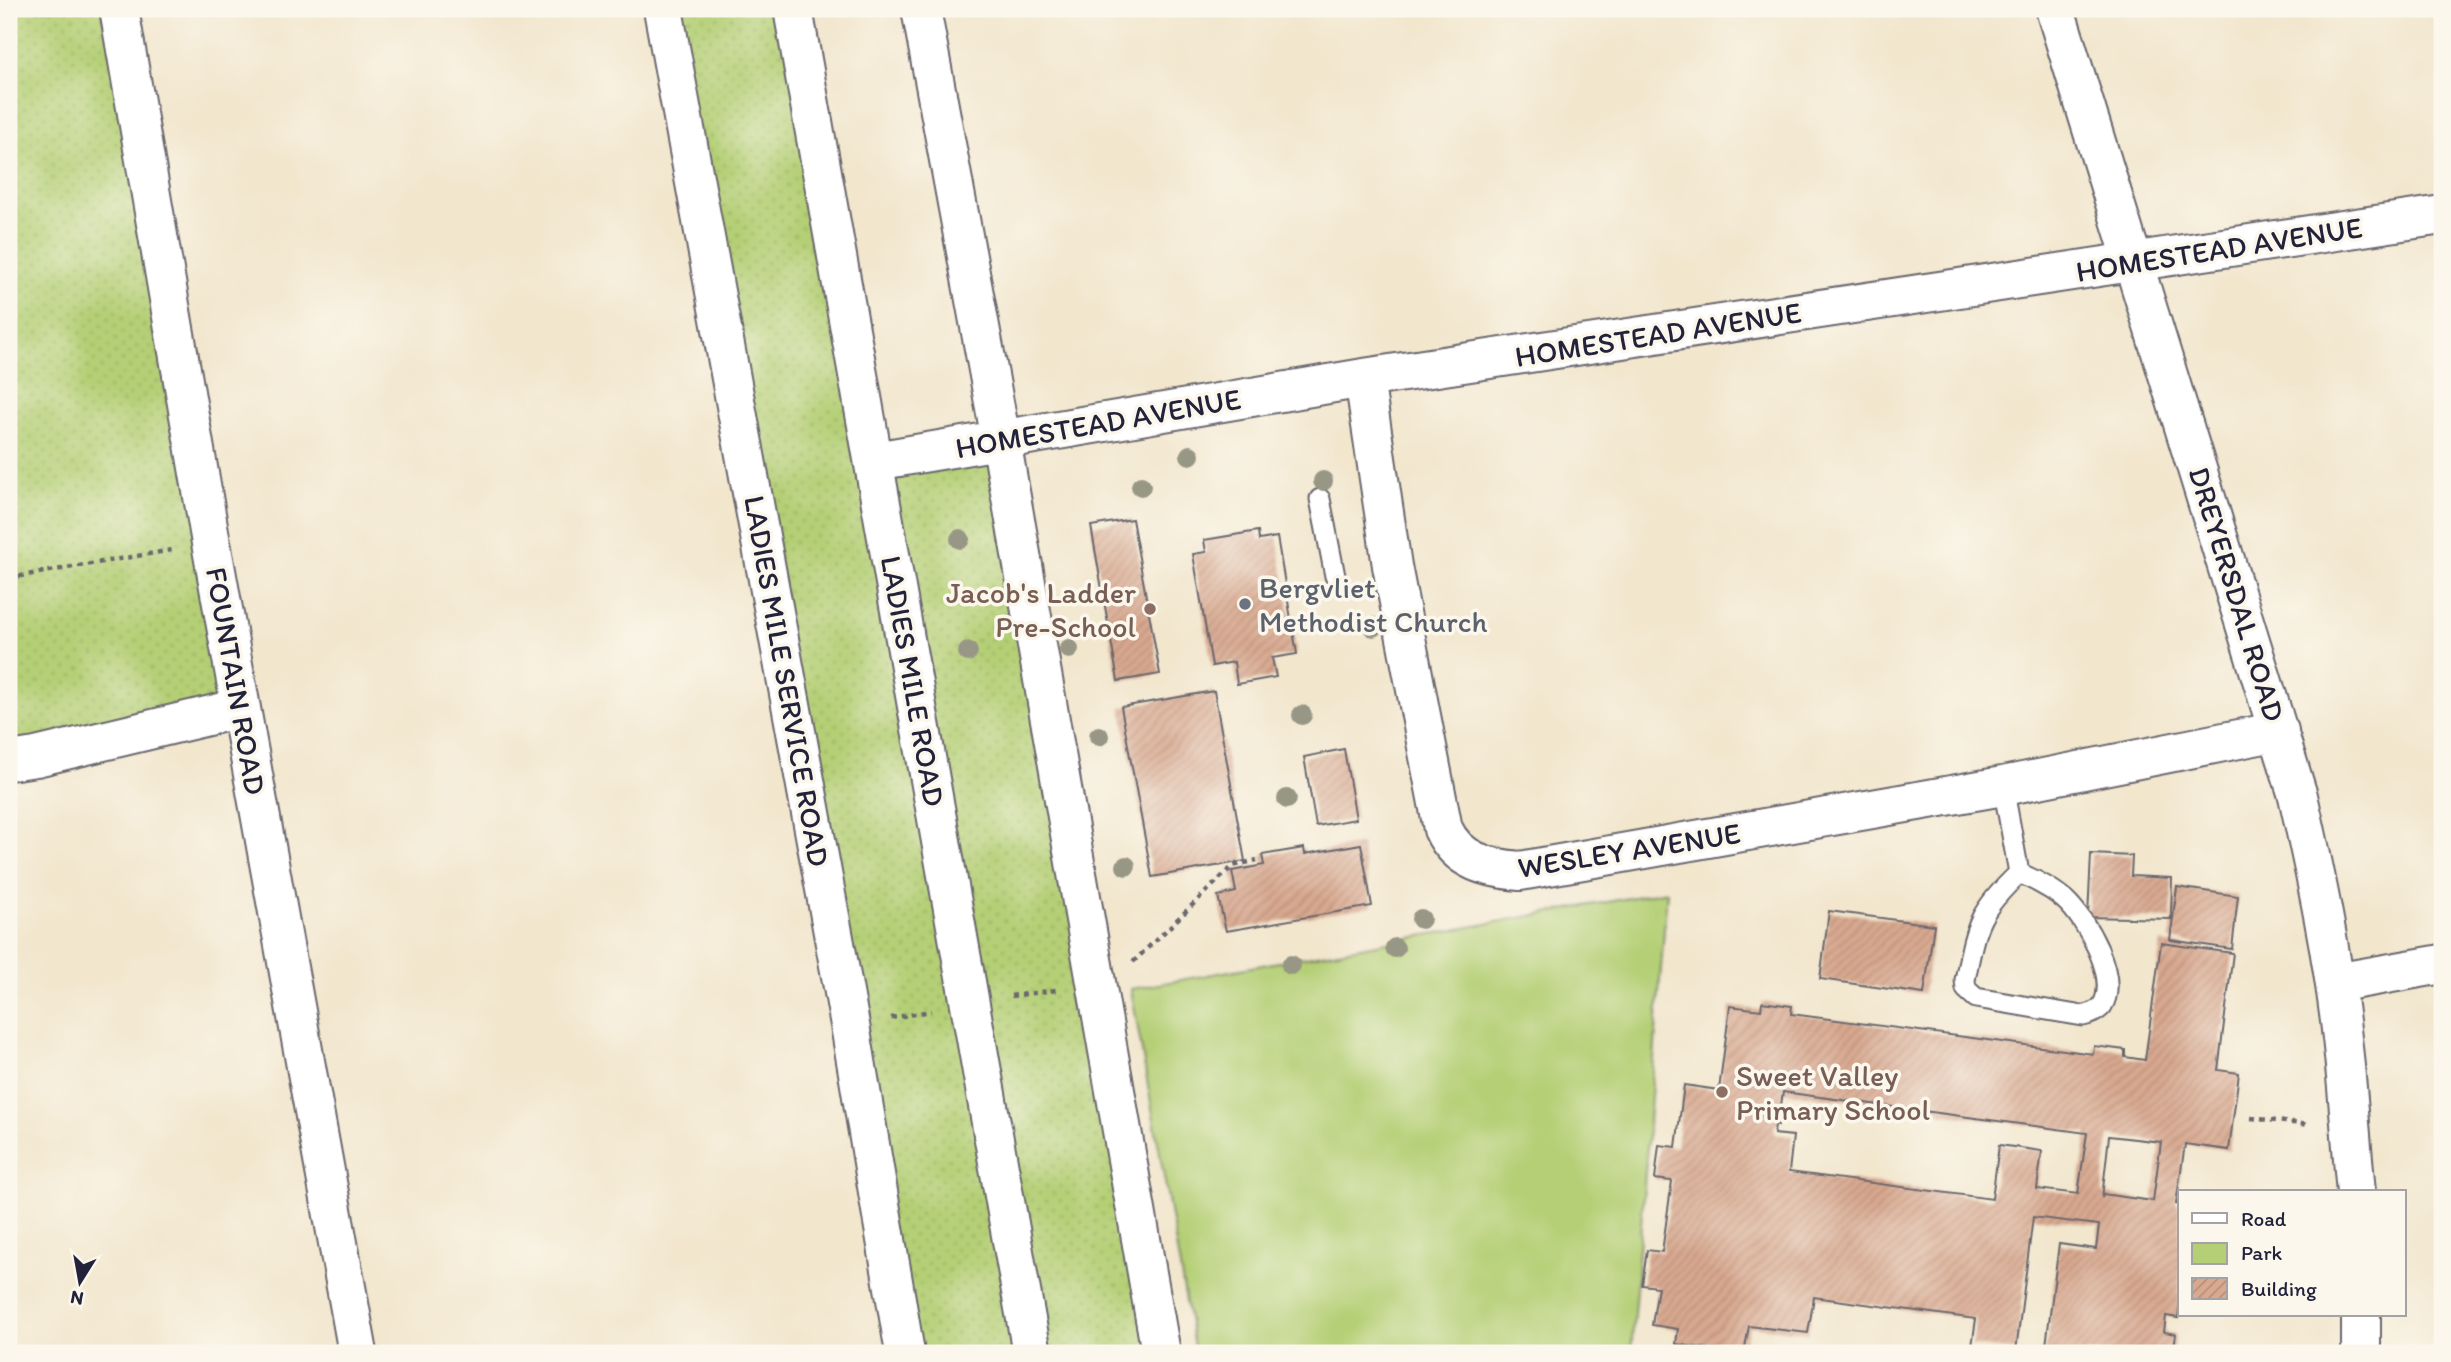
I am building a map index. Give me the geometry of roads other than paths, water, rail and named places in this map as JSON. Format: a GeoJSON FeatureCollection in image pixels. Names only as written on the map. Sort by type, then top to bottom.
{"type":"FeatureCollection","features":[{"type":"Feature","properties":{"kind":"street","name":"FOUNTAIN ROAD"},"geometry":{"type":"LineString","coordinates":[[118,9],[211,543],[358,1353]]}},
{"type":"Feature","properties":{"kind":"street","name":"LADIES MILE SERVICE ROAD"},"geometry":{"type":"LineString","coordinates":[[663,9],[850,1025],[905,1353]]}},
{"type":"Feature","properties":{"kind":"street","name":"LADIES MILE ROAD"},"geometry":{"type":"LineString","coordinates":[[793,9],[1032,1353]]}},
{"type":"Feature","properties":{"kind":"street"},"geometry":{"type":"LineString","coordinates":[[921,9],[1001,440],[1161,1353]]}},
{"type":"Feature","properties":{"kind":"street","name":"DREYERSDAL ROAD"},"geometry":{"type":"LineString","coordinates":[[2055,9],[2298,796],[2335,983],[2343,1039],[2356,1190]]}},
{"type":"Feature","properties":{"kind":"street","name":"HOMESTEAD AVENUE"},"geometry":{"type":"LineString","coordinates":[[875,461],[1364,378],[2442,215]]}},
{"type":"Feature","properties":{"kind":"street","name":"WESLEY AVENUE"},"geometry":{"type":"LineString","coordinates":[[1364,378],[1392,566],[1443,829],[1449,842],[1463,856],[1478,863],[1520,871],[2003,786],[2279,731]]}},
{"type":"Feature","properties":{"kind":"street"},"geometry":{"type":"LineString","coordinates":[[9,761],[36,757],[241,708]]}},
{"type":"Feature","properties":{"kind":"street"},"geometry":{"type":"LineString","coordinates":[[2335,983],[2442,964]]}},
{"type":"Feature","properties":{"kind":"street"},"geometry":{"type":"LineString","coordinates":[[2361,1316],[2361,1353]]}},
{"type":"Feature","properties":{"kind":"lane"},"geometry":{"type":"LineString","coordinates":[[1320,499],[1335,576]]}},
{"type":"Feature","properties":{"kind":"lane"},"geometry":{"type":"LineString","coordinates":[[2003,786],[2019,873],[2063,898],[2076,910],[2105,968],[2107,987],[2103,1004],[2096,1012],[2083,1016],[1976,998],[1966,989],[1965,980],[1978,922],[1996,895],[2019,873]]}},
{"type":"Feature","properties":{"kind":"place","name":"Bergvliet Methodist Church"},"geometry":{"type":"Point","coordinates":[1245,604]}},
{"type":"Feature","properties":{"kind":"place","name":"Jacob's Ladder Pre-School"},"geometry":{"type":"Point","coordinates":[1150,609]}},
{"type":"Feature","properties":{"kind":"place","name":"Sweet Valley Primary School"},"geometry":{"type":"Point","coordinates":[1722,1092]}}]}
